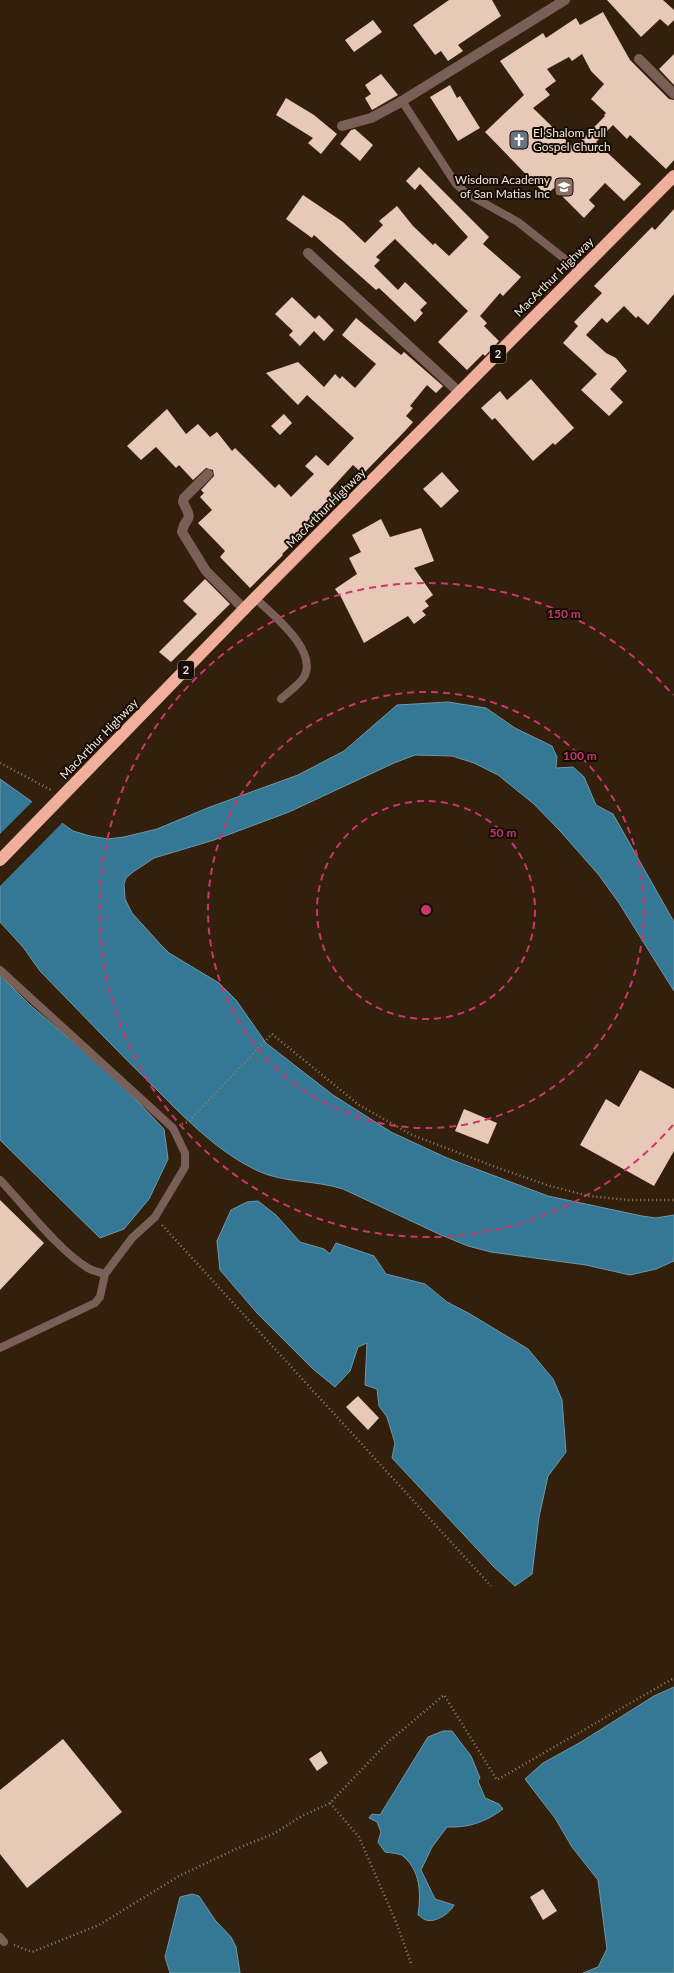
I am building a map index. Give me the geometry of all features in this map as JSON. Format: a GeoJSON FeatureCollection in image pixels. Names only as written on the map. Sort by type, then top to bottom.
{"type":"FeatureCollection","features":[{"type":"Feature","properties":{"kind":"highway","name":"MacArthur Highway"},"geometry":{"type":"LineString","coordinates":[[0,860],[256,598],[674,176]]}},
{"type":"Feature","properties":{"kind":"street"},"geometry":{"type":"LineString","coordinates":[[342,126],[371,118],[402,101],[565,0]]}},
{"type":"Feature","properties":{"kind":"street"},"geometry":{"type":"LineString","coordinates":[[639,59],[674,94]]}},
{"type":"Feature","properties":{"kind":"street"},"geometry":{"type":"LineString","coordinates":[[308,254],[460,393]]}},
{"type":"Feature","properties":{"kind":"street"},"geometry":{"type":"LineString","coordinates":[[208,474],[184,498],[183,502],[189,515],[189,519],[182,532],[206,571],[245,610]]}},
{"type":"Feature","properties":{"kind":"lane"},"geometry":{"type":"LineString","coordinates":[[402,101],[456,184],[466,193],[518,222],[580,271]]}},
{"type":"Feature","properties":{"kind":"lane"},"geometry":{"type":"LineString","coordinates":[[256,598],[290,631],[302,649],[306,660],[304,678],[282,699]]}},
{"type":"Feature","properties":{"kind":"lane"},"geometry":{"type":"LineString","coordinates":[[0,970],[173,1128],[185,1153],[185,1167],[155,1217],[132,1238],[105,1274],[100,1297],[95,1303],[0,1348]]}},
{"type":"Feature","properties":{"kind":"lane"},"geometry":{"type":"LineString","coordinates":[[0,1180],[79,1263],[89,1269],[105,1274]]}},
{"type":"Feature","properties":{"kind":"path"},"geometry":{"type":"LineString","coordinates":[[0,763],[62,796]]}},
{"type":"Feature","properties":{"kind":"path"},"geometry":{"type":"LineString","coordinates":[[188,1122],[272,1034],[359,1105],[412,1135],[550,1186],[589,1196],[629,1200],[674,1200]]}},
{"type":"Feature","properties":{"kind":"path"},"geometry":{"type":"LineString","coordinates":[[155,1217],[491,1586]]}},
{"type":"Feature","properties":{"kind":"path"},"geometry":{"type":"LineString","coordinates":[[2,1939],[32,1952],[99,1925],[179,1876],[236,1849],[273,1834],[302,1816],[330,1803],[387,1743],[444,1695],[497,1780],[674,1678]]}},
{"type":"Feature","properties":{"kind":"path"},"geometry":{"type":"LineString","coordinates":[[330,1803],[360,1837],[396,1922],[412,1966]]}},
{"type":"Feature","properties":{"kind":"water"},"geometry":{"type":"Polygon","coordinates":[[[448,702],[486,708],[515,728],[552,746],[557,757],[556,768],[573,767],[584,777],[596,805],[613,814],[674,922],[674,991],[619,903],[598,874],[561,832],[534,804],[498,775],[474,763],[452,756],[415,755],[394,763],[289,812],[214,840],[154,858],[126,878],[124,884],[125,899],[132,913],[169,953],[219,983],[236,1000],[266,1043],[333,1095],[391,1132],[447,1158],[548,1196],[642,1216],[656,1218],[674,1215],[674,1261],[656,1269],[630,1275],[586,1265],[491,1252],[468,1246],[441,1235],[343,1189],[322,1184],[278,1178],[258,1171],[216,1145],[180,1113],[40,971],[23,947],[0,922],[0,779],[73,831],[108,839],[124,837],[157,829],[210,807],[298,775],[344,751],[397,705],[448,702]]]}},
{"type":"Feature","properties":{"kind":"water"},"geometry":{"type":"Polygon","coordinates":[[[0,975],[30,1005],[115,1078],[164,1129],[168,1159],[149,1199],[124,1229],[100,1238],[0,1140],[0,975]]]}},
{"type":"Feature","properties":{"kind":"water"},"geometry":{"type":"Polygon","coordinates":[[[258,1201],[276,1215],[300,1242],[324,1249],[330,1254],[336,1243],[374,1256],[386,1274],[425,1284],[447,1302],[528,1349],[553,1379],[562,1400],[566,1452],[548,1476],[539,1517],[532,1574],[515,1586],[494,1567],[392,1458],[395,1443],[387,1417],[379,1406],[377,1389],[365,1385],[367,1343],[358,1347],[350,1371],[335,1387],[313,1369],[257,1313],[220,1270],[217,1241],[231,1210],[247,1202],[258,1201]]]}},
{"type":"Feature","properties":{"kind":"water"},"geometry":{"type":"Polygon","coordinates":[[[674,1687],[674,1973],[583,1973],[598,1967],[607,1949],[598,1880],[572,1847],[555,1818],[525,1779],[543,1763],[581,1742],[654,1696],[674,1687]]]}},
{"type":"Feature","properties":{"kind":"water"},"geometry":{"type":"Polygon","coordinates":[[[443,1731],[452,1731],[471,1756],[480,1778],[478,1781],[485,1798],[499,1804],[503,1809],[497,1814],[483,1821],[469,1825],[447,1827],[432,1847],[421,1870],[435,1899],[454,1905],[442,1917],[430,1921],[425,1920],[418,1915],[418,1883],[409,1862],[401,1855],[385,1852],[378,1842],[381,1832],[377,1822],[369,1818],[372,1814],[380,1815],[428,1737],[443,1731]]]}},
{"type":"Feature","properties":{"kind":"water"},"geometry":{"type":"Polygon","coordinates":[[[192,1894],[199,1896],[215,1920],[231,1937],[236,1947],[240,1973],[170,1973],[165,1957],[180,1897],[192,1894]]]}},
{"type":"Feature","properties":{"kind":"pier"},"geometry":{"type":"Polygon","coordinates":[[[34,800],[64,821],[0,886],[0,834],[34,800]]]}},
{"type":"Feature","properties":{"kind":"building"},"geometry":{"type":"Polygon","coordinates":[[[449,0],[492,0],[501,16],[458,45],[463,51],[448,61],[441,51],[435,55],[413,25],[449,0]]]}},
{"type":"Feature","properties":{"kind":"building"},"geometry":{"type":"Polygon","coordinates":[[[607,0],[663,0],[674,10],[674,20],[668,26],[660,19],[641,37],[607,0]]]}},
{"type":"Feature","properties":{"kind":"building"},"geometry":{"type":"Polygon","coordinates":[[[603,12],[630,60],[669,99],[674,100],[674,160],[666,169],[630,135],[627,139],[613,125],[596,142],[641,184],[624,201],[605,183],[589,200],[595,206],[584,218],[554,188],[546,195],[485,132],[524,95],[500,61],[543,33],[546,38],[576,18],[580,25],[603,12]],[[582,54],[572,61],[569,57],[547,69],[556,81],[545,89],[550,95],[533,108],[574,148],[605,116],[604,115],[606,113],[591,99],[604,84],[591,71],[582,54]]]}},
{"type":"Feature","properties":{"kind":"building"},"geometry":{"type":"Polygon","coordinates":[[[373,20],[382,32],[354,52],[345,40],[373,20]]]}},
{"type":"Feature","properties":{"kind":"building"},"geometry":{"type":"Polygon","coordinates":[[[674,54],[674,85],[659,69],[674,54]]]}},
{"type":"Feature","properties":{"kind":"building"},"geometry":{"type":"Polygon","coordinates":[[[381,74],[398,95],[372,110],[365,98],[371,94],[365,85],[381,74]]]}},
{"type":"Feature","properties":{"kind":"building"},"geometry":{"type":"Polygon","coordinates":[[[450,85],[457,98],[460,96],[480,128],[458,141],[430,97],[450,85]]]}},
{"type":"Feature","properties":{"kind":"building"},"geometry":{"type":"Polygon","coordinates":[[[286,98],[314,115],[337,134],[321,154],[308,143],[313,138],[276,115],[286,98]]]}},
{"type":"Feature","properties":{"kind":"building"},"geometry":{"type":"Polygon","coordinates":[[[355,129],[373,145],[360,161],[340,144],[351,130],[355,129]]]}},
{"type":"Feature","properties":{"kind":"building"},"geometry":{"type":"Polygon","coordinates":[[[419,167],[489,237],[483,244],[521,277],[503,296],[500,293],[480,316],[487,323],[484,326],[499,341],[485,356],[483,354],[467,370],[438,342],[468,311],[395,239],[376,257],[380,260],[374,266],[398,290],[405,282],[427,303],[420,310],[423,313],[415,322],[379,288],[376,290],[314,235],[312,238],[286,219],[303,195],[343,222],[365,243],[383,225],[379,221],[397,206],[413,226],[433,245],[435,243],[449,256],[468,237],[420,184],[415,190],[406,181],[419,167]]]}},
{"type":"Feature","properties":{"kind":"building"},"geometry":{"type":"Polygon","coordinates":[[[674,209],[674,294],[648,325],[638,316],[636,318],[624,306],[607,323],[602,318],[586,335],[606,353],[616,358],[627,371],[610,389],[623,402],[609,416],[581,390],[597,374],[563,343],[578,326],[574,322],[602,293],[594,286],[652,227],[655,230],[674,209]]]}},
{"type":"Feature","properties":{"kind":"building"},"geometry":{"type":"Polygon","coordinates":[[[292,297],[315,319],[319,315],[334,330],[324,341],[314,331],[300,346],[289,335],[293,331],[275,314],[292,297]]]}},
{"type":"Feature","properties":{"kind":"building"},"geometry":{"type":"Polygon","coordinates":[[[356,318],[401,355],[404,352],[443,386],[436,393],[427,385],[410,406],[413,408],[406,416],[413,422],[363,474],[353,465],[329,491],[338,501],[282,554],[283,555],[250,588],[220,557],[225,551],[198,523],[212,510],[200,497],[204,493],[201,490],[214,476],[213,470],[206,468],[193,480],[179,465],[176,468],[156,447],[141,460],[127,446],[167,409],[186,434],[198,424],[210,437],[217,432],[232,451],[235,448],[275,488],[279,484],[291,497],[314,474],[305,466],[316,455],[328,466],[354,438],[307,395],[298,405],[266,373],[298,362],[324,387],[335,374],[340,379],[342,376],[355,388],[376,364],[342,335],[356,318]]]}},
{"type":"Feature","properties":{"kind":"building"},"geometry":{"type":"Polygon","coordinates":[[[531,379],[574,428],[555,445],[553,443],[533,461],[495,418],[492,420],[481,408],[500,391],[507,400],[531,379]]]}},
{"type":"Feature","properties":{"kind":"building"},"geometry":{"type":"Polygon","coordinates":[[[284,414],[292,423],[280,435],[271,426],[284,414]]]}},
{"type":"Feature","properties":{"kind":"building"},"geometry":{"type":"Polygon","coordinates":[[[442,472],[459,491],[441,508],[423,489],[442,472]]]}},
{"type":"Feature","properties":{"kind":"building"},"geometry":{"type":"Polygon","coordinates":[[[381,519],[390,537],[421,528],[434,561],[414,568],[433,595],[425,601],[429,606],[422,611],[426,615],[414,624],[408,616],[364,643],[341,597],[335,589],[357,574],[349,558],[361,552],[352,535],[381,519]]]}},
{"type":"Feature","properties":{"kind":"building"},"geometry":{"type":"Polygon","coordinates":[[[205,579],[230,604],[171,662],[159,652],[197,614],[183,601],[205,579]]]}},
{"type":"Feature","properties":{"kind":"building"},"geometry":{"type":"Polygon","coordinates":[[[640,1070],[674,1089],[674,1151],[654,1186],[580,1145],[606,1099],[619,1107],[640,1070]]]}},
{"type":"Feature","properties":{"kind":"building"},"geometry":{"type":"Polygon","coordinates":[[[464,1109],[497,1123],[488,1144],[455,1131],[464,1109]]]}},
{"type":"Feature","properties":{"kind":"building"},"geometry":{"type":"Polygon","coordinates":[[[0,1200],[44,1243],[0,1290],[0,1200]]]}},
{"type":"Feature","properties":{"kind":"building"},"geometry":{"type":"Polygon","coordinates":[[[358,1396],[379,1418],[368,1430],[346,1407],[358,1396]]]}},
{"type":"Feature","properties":{"kind":"building"},"geometry":{"type":"Polygon","coordinates":[[[63,1739],[122,1812],[27,1888],[0,1854],[0,1790],[63,1739]]]}},
{"type":"Feature","properties":{"kind":"building"},"geometry":{"type":"Polygon","coordinates":[[[321,1751],[328,1763],[317,1771],[309,1759],[321,1751]]]}},
{"type":"Feature","properties":{"kind":"building"},"geometry":{"type":"Polygon","coordinates":[[[543,1889],[557,1911],[543,1920],[530,1897],[543,1889]]]}},
{"type":"Feature","properties":{"kind":"place","name":"El Shalom Full Gospel Church"},"geometry":{"type":"Point","coordinates":[519,140]}},
{"type":"Feature","properties":{"kind":"place","name":"Wisdom Academy of San Matias Inc"},"geometry":{"type":"Point","coordinates":[564,187]}}]}
